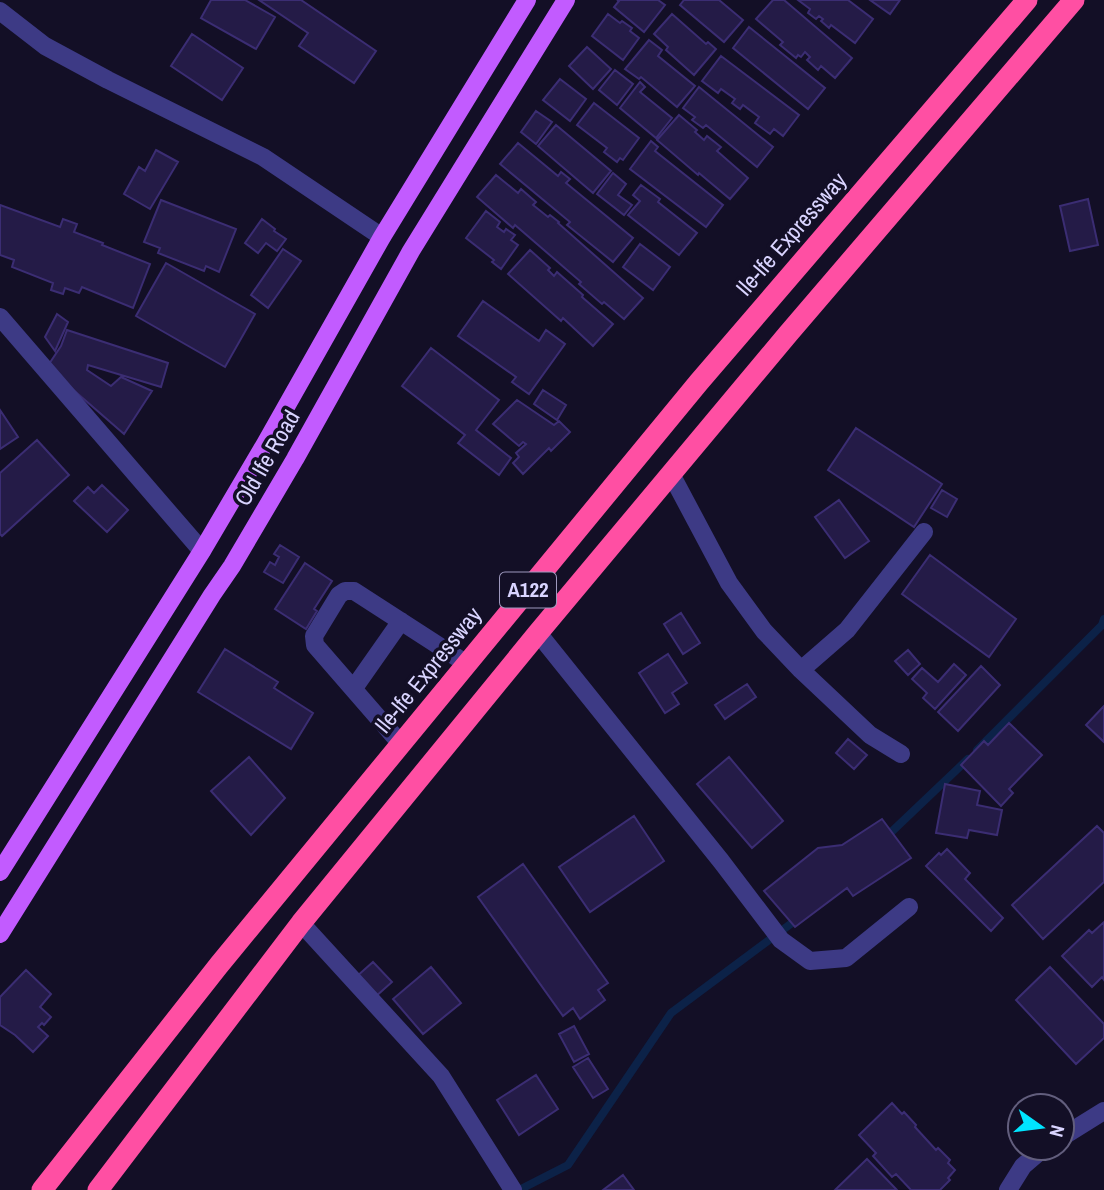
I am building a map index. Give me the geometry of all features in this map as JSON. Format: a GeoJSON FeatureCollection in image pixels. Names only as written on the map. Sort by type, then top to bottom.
{"type":"FeatureCollection","features":[{"type":"Feature","properties":{"kind":"highway","name":"Ile-Ife Expressway"},"geometry":{"type":"LineString","coordinates":[[42,1190],[219,965],[699,382],[1027,0]]}},
{"type":"Feature","properties":{"kind":"highway","name":"A122"},"geometry":{"type":"LineString","coordinates":[[98,1190],[301,923],[538,633],[815,302],[1074,0]]}},
{"type":"Feature","properties":{"kind":"main road","name":"Old Ife Road"},"geometry":{"type":"LineString","coordinates":[[0,872],[202,551],[382,237],[527,0]]}},
{"type":"Feature","properties":{"kind":"main road","name":"Old Ife Road"},"geometry":{"type":"LineString","coordinates":[[0,934],[232,566],[411,251],[566,0]]}},
{"type":"Feature","properties":{"kind":"street"},"geometry":{"type":"LineString","coordinates":[[0,11],[45,46],[263,157],[382,237]]}},
{"type":"Feature","properties":{"kind":"street"},"geometry":{"type":"LineString","coordinates":[[0,317],[202,551]]}},
{"type":"Feature","properties":{"kind":"street"},"geometry":{"type":"LineString","coordinates":[[671,474],[729,583],[764,631],[870,735],[901,754]]}},
{"type":"Feature","properties":{"kind":"street"},"geometry":{"type":"LineString","coordinates":[[801,670],[847,630],[924,532]]}},
{"type":"Feature","properties":{"kind":"street"},"geometry":{"type":"LineString","coordinates":[[401,744],[314,640],[339,595],[345,591],[354,591],[467,664]]}},
{"type":"Feature","properties":{"kind":"street"},"geometry":{"type":"LineString","coordinates":[[354,688],[401,621]]}},
{"type":"Feature","properties":{"kind":"street"},"geometry":{"type":"LineString","coordinates":[[538,633],[781,940],[810,961],[846,958],[909,908]]}},
{"type":"Feature","properties":{"kind":"street"},"geometry":{"type":"LineString","coordinates":[[301,923],[441,1076],[513,1190]]}},
{"type":"Feature","properties":{"kind":"street"},"geometry":{"type":"LineString","coordinates":[[1076,1128],[1104,1111]]}},
{"type":"Feature","properties":{"kind":"street"},"geometry":{"type":"LineString","coordinates":[[1008,1190],[1028,1162]]}},
{"type":"Feature","properties":{"kind":"building"},"geometry":{"type":"Polygon","coordinates":[[[211,0],[245,0],[275,17],[256,49],[201,18],[211,0]]]}},
{"type":"Feature","properties":{"kind":"building"},"geometry":{"type":"Polygon","coordinates":[[[259,0],[301,0],[376,51],[354,83],[299,46],[308,33],[259,0]]]}},
{"type":"Feature","properties":{"kind":"building"},"geometry":{"type":"Polygon","coordinates":[[[617,0],[658,0],[665,5],[644,32],[614,7],[619,1],[617,0]]]}},
{"type":"Feature","properties":{"kind":"building"},"geometry":{"type":"Polygon","coordinates":[[[684,0],[719,0],[743,20],[724,42],[680,5],[684,0]]]}},
{"type":"Feature","properties":{"kind":"building"},"geometry":{"type":"Polygon","coordinates":[[[773,0],[784,0],[852,58],[835,78],[821,66],[818,70],[807,60],[810,57],[805,52],[796,58],[780,45],[783,42],[756,19],[773,0]]]}},
{"type":"Feature","properties":{"kind":"building"},"geometry":{"type":"Polygon","coordinates":[[[798,0],[848,0],[873,19],[855,43],[831,25],[829,28],[819,16],[816,19],[808,13],[810,9],[798,0]]]}},
{"type":"Feature","properties":{"kind":"building"},"geometry":{"type":"Polygon","coordinates":[[[870,0],[900,0],[890,14],[870,0]]]}},
{"type":"Feature","properties":{"kind":"building"},"geometry":{"type":"Polygon","coordinates":[[[608,14],[632,28],[630,31],[639,38],[623,60],[592,36],[608,14]]]}},
{"type":"Feature","properties":{"kind":"building"},"geometry":{"type":"Polygon","coordinates":[[[672,14],[706,44],[708,42],[716,49],[694,75],[666,50],[668,47],[654,34],[672,14]]]}},
{"type":"Feature","properties":{"kind":"building"},"geometry":{"type":"Polygon","coordinates":[[[749,27],[825,88],[808,109],[733,48],[749,27]]]}},
{"type":"Feature","properties":{"kind":"building"},"geometry":{"type":"Polygon","coordinates":[[[192,34],[243,68],[222,100],[171,66],[192,34]]]}},
{"type":"Feature","properties":{"kind":"building"},"geometry":{"type":"Polygon","coordinates":[[[649,40],[662,50],[658,56],[695,86],[677,107],[641,77],[639,79],[625,69],[649,40]]]}},
{"type":"Feature","properties":{"kind":"building"},"geometry":{"type":"Polygon","coordinates":[[[587,47],[611,69],[593,89],[569,66],[587,47]]]}},
{"type":"Feature","properties":{"kind":"building"},"geometry":{"type":"Polygon","coordinates":[[[721,56],[799,115],[783,136],[774,129],[770,134],[755,123],[759,117],[743,105],[740,109],[732,103],[735,99],[721,89],[718,93],[702,81],[721,56]]]}},
{"type":"Feature","properties":{"kind":"building"},"geometry":{"type":"Polygon","coordinates":[[[615,70],[633,84],[617,105],[599,90],[615,70]]]}},
{"type":"Feature","properties":{"kind":"building"},"geometry":{"type":"Polygon","coordinates":[[[560,79],[586,99],[570,121],[543,100],[560,79]]]}},
{"type":"Feature","properties":{"kind":"building"},"geometry":{"type":"Polygon","coordinates":[[[640,82],[645,87],[640,92],[672,118],[656,138],[620,108],[640,82]]]}},
{"type":"Feature","properties":{"kind":"building"},"geometry":{"type":"Polygon","coordinates":[[[699,87],[773,147],[757,167],[706,125],[703,128],[692,120],[695,117],[683,108],[699,87]]]}},
{"type":"Feature","properties":{"kind":"building"},"geometry":{"type":"Polygon","coordinates":[[[594,103],[639,138],[623,160],[620,158],[617,162],[604,152],[607,148],[577,125],[594,103]]]}},
{"type":"Feature","properties":{"kind":"building"},"geometry":{"type":"Polygon","coordinates":[[[536,111],[552,122],[536,144],[521,132],[536,111]]]}},
{"type":"Feature","properties":{"kind":"building"},"geometry":{"type":"Polygon","coordinates":[[[679,115],[697,130],[695,132],[704,140],[707,136],[721,147],[717,151],[748,178],[730,199],[657,140],[679,115]]]}},
{"type":"Feature","properties":{"kind":"building"},"geometry":{"type":"Polygon","coordinates":[[[556,125],[611,171],[593,193],[538,146],[556,125]]]}},
{"type":"Feature","properties":{"kind":"building"},"geometry":{"type":"Polygon","coordinates":[[[651,141],[658,147],[655,151],[723,205],[706,227],[630,169],[651,141]]]}},
{"type":"Feature","properties":{"kind":"building"},"geometry":{"type":"Polygon","coordinates":[[[518,143],[558,176],[561,172],[570,179],[566,183],[633,238],[613,262],[567,225],[570,222],[500,164],[518,143]]]}},
{"type":"Feature","properties":{"kind":"building"},"geometry":{"type":"Polygon","coordinates":[[[156,150],[178,162],[150,209],[124,194],[139,167],[145,171],[156,150]]]}},
{"type":"Feature","properties":{"kind":"building"},"geometry":{"type":"Polygon","coordinates":[[[613,173],[626,184],[618,195],[632,205],[624,215],[597,194],[613,173]]]}},
{"type":"Feature","properties":{"kind":"building"},"geometry":{"type":"Polygon","coordinates":[[[496,175],[518,193],[521,189],[536,202],[533,205],[559,222],[643,298],[624,319],[604,302],[602,304],[579,284],[581,282],[515,225],[513,228],[477,197],[496,175]]]}},
{"type":"Feature","properties":{"kind":"building"},"geometry":{"type":"Polygon","coordinates":[[[641,185],[697,233],[679,255],[628,215],[640,201],[633,195],[641,185]]]}},
{"type":"Feature","properties":{"kind":"building"},"geometry":{"type":"Polygon","coordinates":[[[1088,199],[1098,245],[1070,251],[1060,206],[1088,199]]]}},
{"type":"Feature","properties":{"kind":"building"},"geometry":{"type":"Polygon","coordinates":[[[161,200],[236,229],[219,272],[206,266],[204,271],[158,253],[160,248],[144,242],[161,200]]]}},
{"type":"Feature","properties":{"kind":"building"},"geometry":{"type":"Polygon","coordinates":[[[0,205],[60,227],[63,219],[77,224],[74,232],[150,264],[133,308],[82,287],[79,293],[65,288],[63,294],[51,290],[53,283],[12,267],[14,260],[0,255],[0,205]]]}},
{"type":"Feature","properties":{"kind":"building"},"geometry":{"type":"Polygon","coordinates":[[[486,211],[500,222],[497,227],[515,235],[511,240],[518,245],[501,269],[466,238],[486,211]]]}},
{"type":"Feature","properties":{"kind":"building"},"geometry":{"type":"Polygon","coordinates":[[[262,219],[286,239],[277,251],[266,243],[258,253],[245,243],[262,219]]]}},
{"type":"Feature","properties":{"kind":"building"},"geometry":{"type":"Polygon","coordinates":[[[640,244],[670,267],[653,290],[623,267],[640,244]]]}},
{"type":"Feature","properties":{"kind":"building"},"geometry":{"type":"Polygon","coordinates":[[[283,249],[301,261],[268,308],[251,295],[283,249]]]}},
{"type":"Feature","properties":{"kind":"building"},"geometry":{"type":"Polygon","coordinates":[[[530,250],[550,268],[548,270],[554,276],[557,272],[613,324],[593,346],[508,274],[530,250]]]}},
{"type":"Feature","properties":{"kind":"building"},"geometry":{"type":"Polygon","coordinates":[[[166,263],[255,314],[225,367],[136,316],[166,263]]]}},
{"type":"Feature","properties":{"kind":"building"},"geometry":{"type":"Polygon","coordinates":[[[483,301],[539,341],[546,330],[565,344],[529,394],[512,382],[516,377],[458,336],[483,301]]]}},
{"type":"Feature","properties":{"kind":"building"},"geometry":{"type":"Polygon","coordinates":[[[57,314],[68,322],[55,351],[45,337],[57,314]]]}},
{"type":"Feature","properties":{"kind":"building"},"geometry":{"type":"Polygon","coordinates":[[[67,330],[168,363],[161,387],[88,365],[87,370],[111,386],[121,377],[152,391],[124,434],[47,367],[61,346],[67,330]]]}},
{"type":"Feature","properties":{"kind":"building"},"geometry":{"type":"Polygon","coordinates":[[[431,348],[499,400],[476,430],[511,458],[499,475],[458,443],[465,435],[402,386],[431,348]]]}},
{"type":"Feature","properties":{"kind":"building"},"geometry":{"type":"Polygon","coordinates":[[[543,390],[566,405],[557,420],[534,404],[543,390]]]}},
{"type":"Feature","properties":{"kind":"building"},"geometry":{"type":"Polygon","coordinates":[[[517,400],[554,425],[559,421],[570,432],[523,474],[513,463],[519,457],[516,453],[526,444],[523,442],[519,446],[493,424],[517,400]]]}},
{"type":"Feature","properties":{"kind":"building"},"geometry":{"type":"Polygon","coordinates":[[[0,410],[18,437],[0,449],[0,410]]]}},
{"type":"Feature","properties":{"kind":"building"},"geometry":{"type":"Polygon","coordinates":[[[856,428],[942,484],[914,527],[828,470],[856,428]]]}},
{"type":"Feature","properties":{"kind":"building"},"geometry":{"type":"Polygon","coordinates":[[[37,440],[69,475],[2,536],[0,473],[37,440]]]}},
{"type":"Feature","properties":{"kind":"building"},"geometry":{"type":"Polygon","coordinates":[[[102,485],[128,510],[107,532],[74,501],[88,487],[94,493],[102,485]]]}},
{"type":"Feature","properties":{"kind":"building"},"geometry":{"type":"Polygon","coordinates":[[[942,490],[957,499],[947,517],[931,508],[942,490]]]}},
{"type":"Feature","properties":{"kind":"building"},"geometry":{"type":"Polygon","coordinates":[[[839,500],[869,541],[845,558],[815,517],[839,500]]]}},
{"type":"Feature","properties":{"kind":"building"},"geometry":{"type":"Polygon","coordinates":[[[280,545],[299,557],[283,583],[264,572],[270,562],[275,565],[279,557],[274,554],[280,545]]]}},
{"type":"Feature","properties":{"kind":"building"},"geometry":{"type":"Polygon","coordinates":[[[930,555],[1016,619],[989,657],[902,594],[930,555]]]}},
{"type":"Feature","properties":{"kind":"building"},"geometry":{"type":"Polygon","coordinates":[[[305,563],[332,581],[314,609],[317,611],[306,629],[275,609],[305,563]]]}},
{"type":"Feature","properties":{"kind":"building"},"geometry":{"type":"Polygon","coordinates":[[[681,613],[700,643],[683,654],[664,624],[681,613]]]}},
{"type":"Feature","properties":{"kind":"building"},"geometry":{"type":"Polygon","coordinates":[[[225,649],[278,682],[274,688],[313,713],[291,749],[198,692],[225,649]]]}},
{"type":"Feature","properties":{"kind":"building"},"geometry":{"type":"Polygon","coordinates":[[[908,650],[920,664],[908,675],[895,661],[908,650]]]}},
{"type":"Feature","properties":{"kind":"building"},"geometry":{"type":"Polygon","coordinates":[[[668,654],[687,683],[672,693],[679,704],[665,713],[639,673],[668,654]]]}},
{"type":"Feature","properties":{"kind":"building"},"geometry":{"type":"Polygon","coordinates":[[[954,664],[966,675],[935,709],[923,698],[927,693],[912,679],[922,668],[938,682],[954,664]]]}},
{"type":"Feature","properties":{"kind":"building"},"geometry":{"type":"Polygon","coordinates":[[[981,666],[1000,685],[958,731],[938,712],[981,666]]]}},
{"type":"Feature","properties":{"kind":"building"},"geometry":{"type":"Polygon","coordinates":[[[747,684],[756,697],[725,719],[715,705],[747,684]]]}},
{"type":"Feature","properties":{"kind":"building"},"geometry":{"type":"Polygon","coordinates":[[[1104,706],[1104,742],[1086,725],[1104,706]]]}},
{"type":"Feature","properties":{"kind":"building"},"geometry":{"type":"Polygon","coordinates":[[[1009,723],[1042,755],[1009,789],[1013,793],[1001,806],[961,765],[984,741],[988,745],[1009,723]]]}},
{"type":"Feature","properties":{"kind":"building"},"geometry":{"type":"Polygon","coordinates":[[[848,739],[867,755],[854,769],[836,753],[848,739]]]}},
{"type":"Feature","properties":{"kind":"building"},"geometry":{"type":"Polygon","coordinates":[[[249,757],[285,798],[251,835],[211,791],[249,757]]]}},
{"type":"Feature","properties":{"kind":"building"},"geometry":{"type":"Polygon","coordinates":[[[729,757],[783,821],[752,848],[697,784],[729,757]]]}},
{"type":"Feature","properties":{"kind":"building"},"geometry":{"type":"Polygon","coordinates":[[[945,784],[980,791],[977,805],[1002,810],[997,835],[969,830],[967,838],[936,833],[945,784]]]}},
{"type":"Feature","properties":{"kind":"building"},"geometry":{"type":"Polygon","coordinates":[[[634,816],[664,861],[590,912],[559,867],[634,816]]]}},
{"type":"Feature","properties":{"kind":"building"},"geometry":{"type":"Polygon","coordinates":[[[882,819],[911,858],[853,896],[847,888],[795,927],[764,891],[818,848],[842,845],[882,819]]]}},
{"type":"Feature","properties":{"kind":"building"},"geometry":{"type":"Polygon","coordinates":[[[1097,826],[1104,833],[1104,882],[1043,939],[1012,905],[1097,826]]]}},
{"type":"Feature","properties":{"kind":"building"},"geometry":{"type":"Polygon","coordinates":[[[947,849],[970,873],[965,879],[1003,918],[991,931],[926,866],[947,849]]]}},
{"type":"Feature","properties":{"kind":"building"},"geometry":{"type":"Polygon","coordinates":[[[523,864],[608,983],[598,990],[605,1000],[580,1019],[573,1008],[563,1016],[478,897],[523,864]]]}},
{"type":"Feature","properties":{"kind":"building"},"geometry":{"type":"Polygon","coordinates":[[[1104,922],[1104,980],[1102,977],[1092,987],[1062,956],[1089,930],[1092,933],[1104,922]]]}},
{"type":"Feature","properties":{"kind":"building"},"geometry":{"type":"Polygon","coordinates":[[[373,962],[392,982],[375,997],[356,977],[373,962]]]}},
{"type":"Feature","properties":{"kind":"building"},"geometry":{"type":"Polygon","coordinates":[[[431,967],[461,1003],[423,1034],[393,999],[431,967]]]}},
{"type":"Feature","properties":{"kind":"building"},"geometry":{"type":"Polygon","coordinates":[[[1050,967],[1104,1024],[1104,1038],[1076,1064],[1016,1000],[1050,967]]]}},
{"type":"Feature","properties":{"kind":"building"},"geometry":{"type":"Polygon","coordinates":[[[26,970],[51,994],[40,1007],[51,1017],[38,1027],[48,1036],[33,1052],[0,1025],[0,997],[26,970]]]}},
{"type":"Feature","properties":{"kind":"building"},"geometry":{"type":"Polygon","coordinates":[[[574,1026],[589,1054],[574,1062],[559,1034],[574,1026]]]}},
{"type":"Feature","properties":{"kind":"building"},"geometry":{"type":"Polygon","coordinates":[[[588,1058],[608,1089],[593,1098],[573,1067],[588,1058]]]}},
{"type":"Feature","properties":{"kind":"building"},"geometry":{"type":"Polygon","coordinates":[[[536,1075],[558,1109],[519,1135],[497,1100],[536,1075]]]}},
{"type":"Feature","properties":{"kind":"building"},"geometry":{"type":"Polygon","coordinates":[[[892,1103],[902,1114],[904,1112],[936,1150],[938,1148],[950,1160],[948,1163],[955,1170],[940,1190],[911,1190],[896,1174],[892,1177],[873,1156],[876,1153],[859,1135],[892,1103]]]}},
{"type":"Feature","properties":{"kind":"building"},"geometry":{"type":"Polygon","coordinates":[[[867,1159],[897,1190],[835,1190],[867,1159]]]}},
{"type":"Feature","properties":{"kind":"building"},"geometry":{"type":"Polygon","coordinates":[[[623,1175],[634,1190],[603,1190],[623,1175]]]}},
{"type":"Feature","properties":{"kind":"waterway"},"geometry":{"type":"LineString","coordinates":[[977,750],[1102,625],[1104,619]]}},
{"type":"Feature","properties":{"kind":"waterway"},"geometry":{"type":"LineString","coordinates":[[884,839],[968,759]]}},
{"type":"Feature","properties":{"kind":"waterway"},"geometry":{"type":"LineString","coordinates":[[519,1190],[568,1165],[671,1013],[800,917]]}}]}
